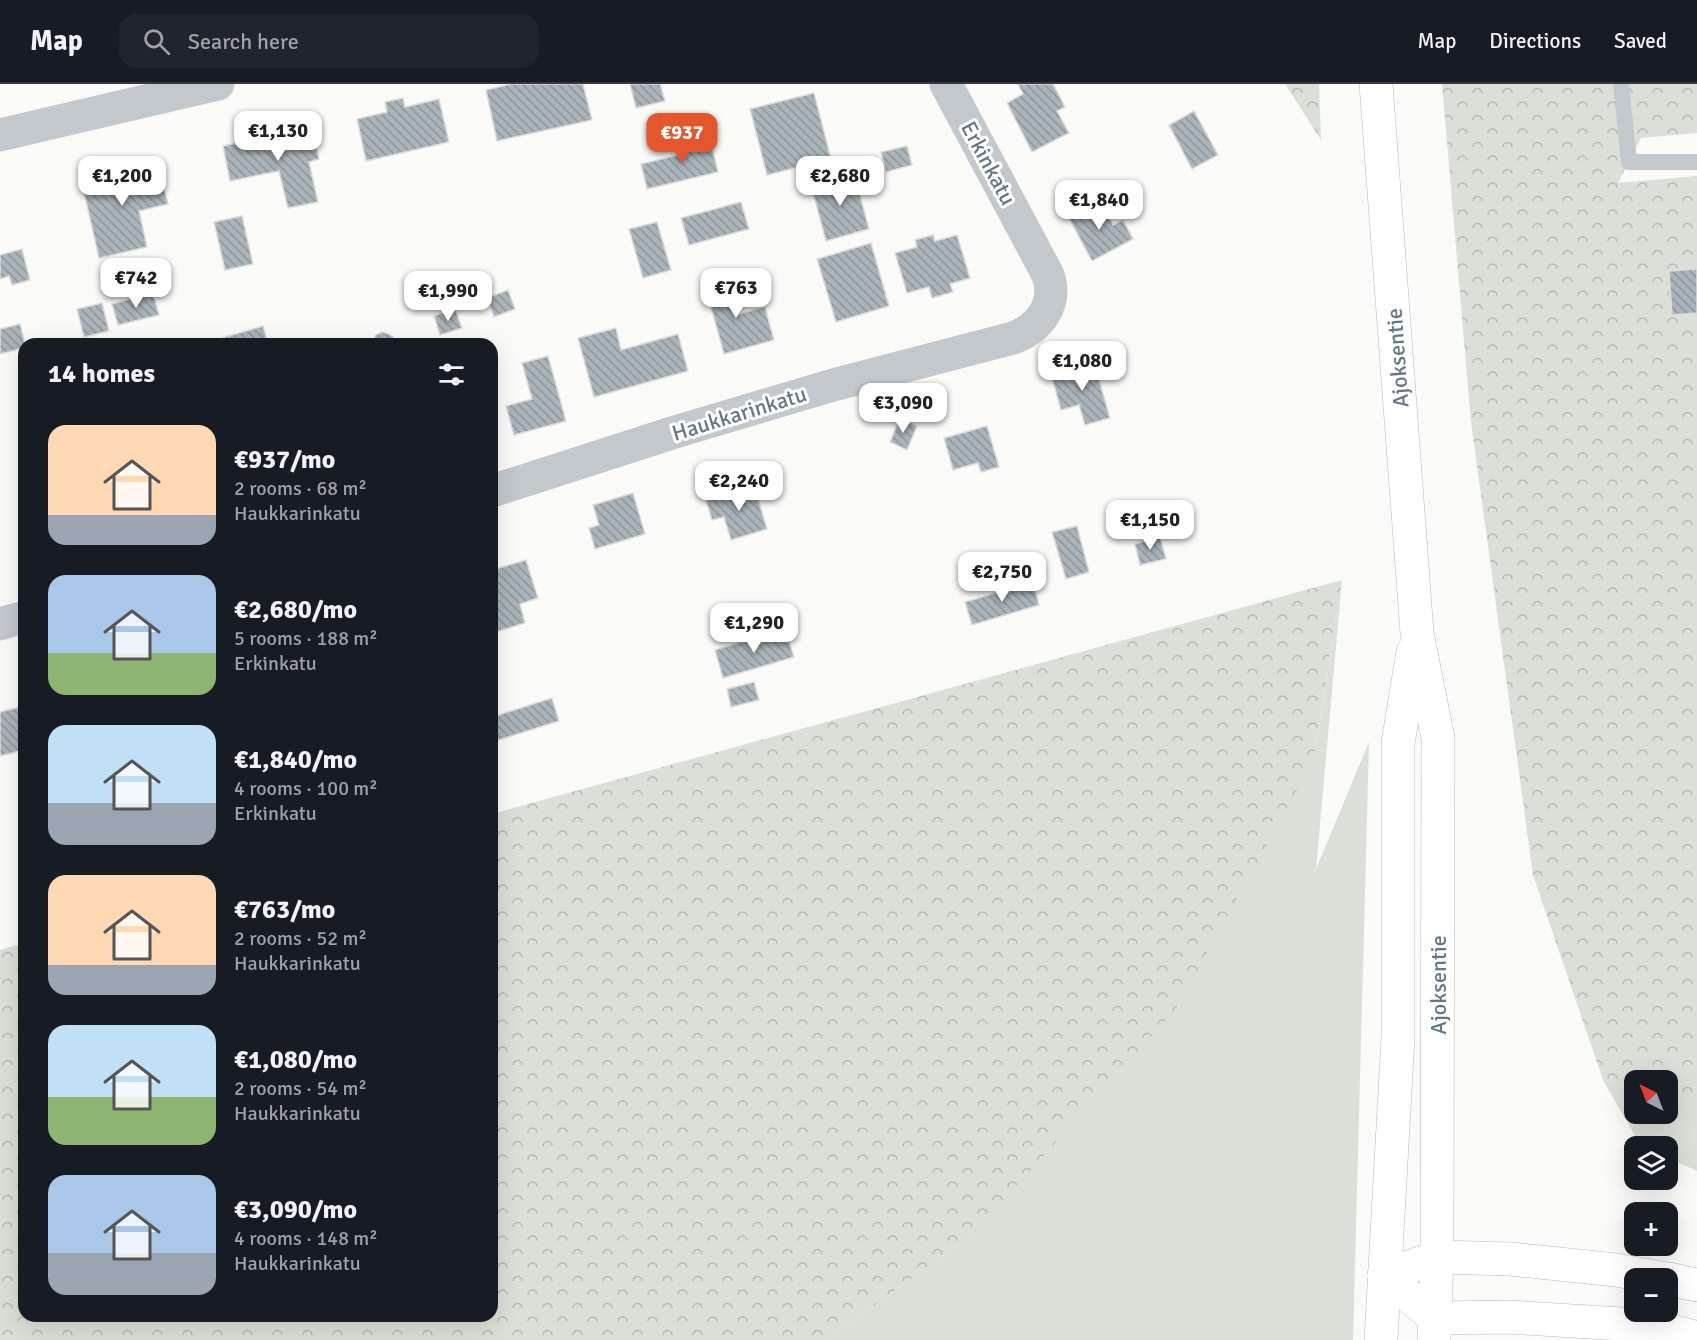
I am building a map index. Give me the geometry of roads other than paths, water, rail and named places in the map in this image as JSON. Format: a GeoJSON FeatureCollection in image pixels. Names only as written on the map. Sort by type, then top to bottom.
{"type":"FeatureCollection","features":[{"type":"Feature","properties":{"kind":"main road","name":"Ajoksentie"},"geometry":{"type":"LineString","coordinates":[[1376,84],[1417,633],[1438,738],[1435,1329]]}},
{"type":"Feature","properties":{"kind":"main road","name":"Ajoksentie"},"geometry":{"type":"LineString","coordinates":[[1381,1340],[1398,1038],[1398,743],[1417,633]]}},
{"type":"Feature","properties":{"kind":"main road"},"geometry":{"type":"LineString","coordinates":[[1624,1271],[1510,1259],[1437,1257],[1384,1276],[1435,1329],[1509,1317],[1654,1326],[1697,1338]]}},
{"type":"Feature","properties":{"kind":"main road"},"geometry":{"type":"LineString","coordinates":[[1678,1281],[1697,1285]]}},
{"type":"Feature","properties":{"kind":"street"},"geometry":{"type":"LineString","coordinates":[[0,135],[218,84]]}},
{"type":"Feature","properties":{"kind":"street","name":"Erkinkatu"},"geometry":{"type":"LineString","coordinates":[[946,84],[1048,275],[1051,293],[1047,310]]}},
{"type":"Feature","properties":{"kind":"street","name":"Haukkarinkatu"},"geometry":{"type":"LineString","coordinates":[[498,489],[675,432],[833,385],[1013,338],[1035,326],[1047,310]]}},
{"type":"Feature","properties":{"kind":"street"},"geometry":{"type":"LineString","coordinates":[[0,624],[18,619]]}},
{"type":"Feature","properties":{"kind":"lane"},"geometry":{"type":"LineString","coordinates":[[1621,84],[1629,162],[1697,162]]}}]}
